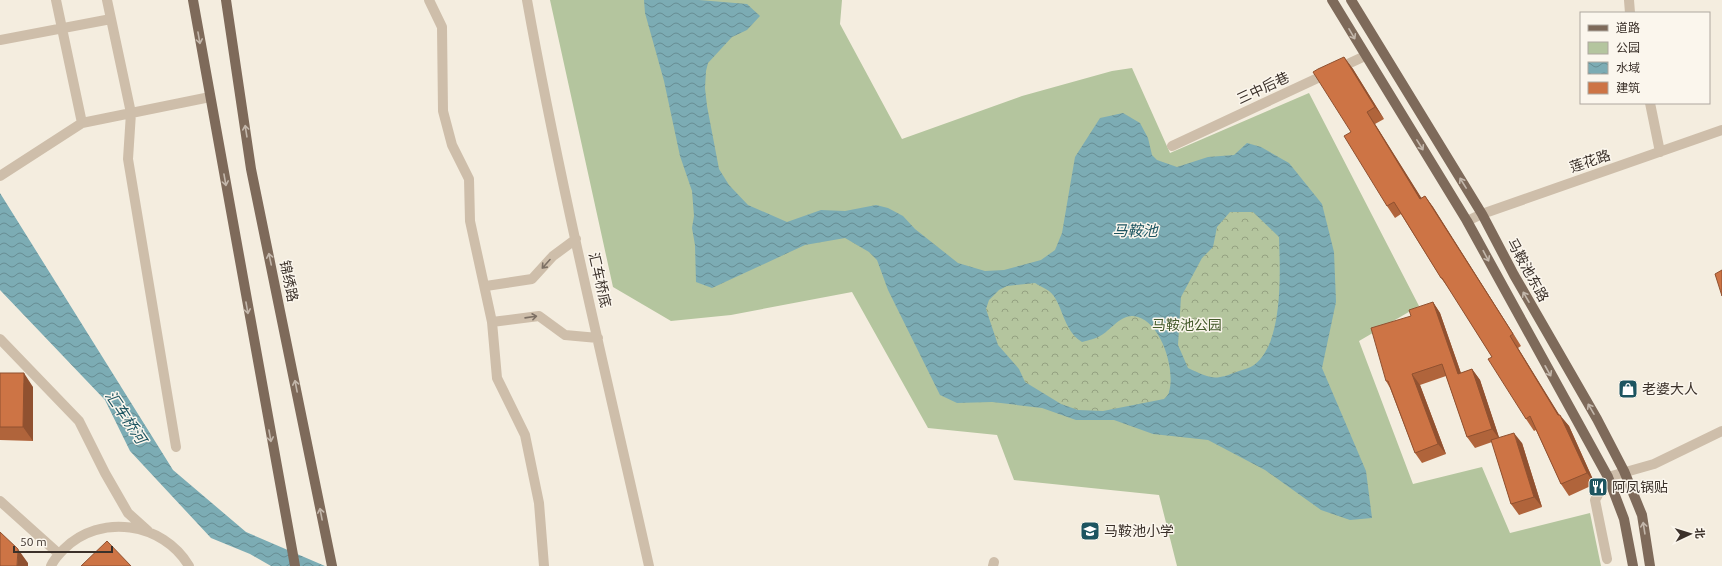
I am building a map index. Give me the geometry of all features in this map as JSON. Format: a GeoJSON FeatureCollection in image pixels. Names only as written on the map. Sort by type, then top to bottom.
{"type":"FeatureCollection","features":[{"type":"Feature","properties":{"kind":"main road"},"geometry":{"type":"LineString","coordinates":[[193,0],[289,540],[295,566]]}},
{"type":"Feature","properties":{"kind":"main road","name":"锦绣路"},"geometry":{"type":"LineString","coordinates":[[226,0],[252,169],[332,566]]}},
{"type":"Feature","properties":{"kind":"main road"},"geometry":{"type":"LineString","coordinates":[[1332,0],[1467,221],[1608,477],[1624,520],[1632,566]]}},
{"type":"Feature","properties":{"kind":"main road","name":"马鞍池东路"},"geometry":{"type":"LineString","coordinates":[[1351,0],[1482,214],[1514,275],[1597,419],[1624,471],[1642,515],[1650,566]]}},
{"type":"Feature","properties":{"kind":"street"},"geometry":{"type":"LineString","coordinates":[[56,0],[82,123]]}},
{"type":"Feature","properties":{"kind":"street"},"geometry":{"type":"LineString","coordinates":[[107,0],[131,113],[128,159],[176,447]]}},
{"type":"Feature","properties":{"kind":"street"},"geometry":{"type":"LineString","coordinates":[[429,0],[442,27],[443,111],[452,145],[468,179],[470,221],[486,286],[492,322],[497,378],[525,435],[539,503],[544,566]]}},
{"type":"Feature","properties":{"kind":"street","name":"汇车桥底"},"geometry":{"type":"LineString","coordinates":[[527,0],[539,68],[649,566]]}},
{"type":"Feature","properties":{"kind":"street"},"geometry":{"type":"LineString","coordinates":[[1629,0],[1630,12]]}},
{"type":"Feature","properties":{"kind":"street"},"geometry":{"type":"LineString","coordinates":[[0,40],[111,18]]}},
{"type":"Feature","properties":{"kind":"street","name":"三中后巷"},"geometry":{"type":"LineString","coordinates":[[1172,146],[1365,56]]}},
{"type":"Feature","properties":{"kind":"street"},"geometry":{"type":"LineString","coordinates":[[0,176],[82,123],[210,97]]}},
{"type":"Feature","properties":{"kind":"street"},"geometry":{"type":"LineString","coordinates":[[1650,104],[1660,152]]}},
{"type":"Feature","properties":{"kind":"street","name":"莲花路"},"geometry":{"type":"LineString","coordinates":[[1467,221],[1482,214],[1722,130]]}},
{"type":"Feature","properties":{"kind":"street"},"geometry":{"type":"LineString","coordinates":[[486,286],[532,279],[553,256],[576,239]]}},
{"type":"Feature","properties":{"kind":"street"},"geometry":{"type":"LineString","coordinates":[[492,322],[539,316],[565,335],[598,338]]}},
{"type":"Feature","properties":{"kind":"street"},"geometry":{"type":"LineString","coordinates":[[0,339],[79,421],[105,473],[128,513],[148,531],[171,544],[189,566]]}},
{"type":"Feature","properties":{"kind":"street"},"geometry":{"type":"LineString","coordinates":[[1607,559],[1595,500],[1608,477],[1624,471],[1654,464],[1722,431]]}},
{"type":"Feature","properties":{"kind":"street"},"geometry":{"type":"LineString","coordinates":[[0,501],[59,554]]}},
{"type":"Feature","properties":{"kind":"street"},"geometry":{"type":"LineString","coordinates":[[50,566],[72,541],[96,529],[122,525],[148,531]]}},
{"type":"Feature","properties":{"kind":"green space","name":"马鞍池公园"},"geometry":{"type":"Polygon","coordinates":[[[550,0],[842,0],[840,24],[902,139],[1022,96],[1112,71],[1132,68],[1170,153],[1309,93],[1419,306],[1359,341],[1413,484],[1482,467],[1510,533],[1590,513],[1601,566],[1177,566],[1159,495],[1014,480],[997,435],[928,428],[852,292],[731,315],[671,321],[613,287],[550,0]]]}},
{"type":"Feature","properties":{"kind":"green space"},"geometry":{"type":"Polygon","coordinates":[[[1230,212],[1253,212],[1279,237],[1280,286],[1276,323],[1271,340],[1264,354],[1251,367],[1224,376],[1214,377],[1203,375],[1188,368],[1178,345],[1181,297],[1202,258],[1213,247],[1217,227],[1230,212]]]}},
{"type":"Feature","properties":{"kind":"green space"},"geometry":{"type":"Polygon","coordinates":[[[1035,283],[1049,291],[1055,298],[1062,315],[1100,336],[1119,321],[1133,316],[1147,320],[1162,340],[1170,374],[1169,393],[1164,399],[1103,411],[1078,410],[1061,404],[1025,382],[1019,369],[998,345],[986,309],[989,301],[999,290],[1007,286],[1035,283]]]}},
{"type":"Feature","properties":{"kind":"water","name":"马鞍池"},"geometry":{"type":"Polygon","coordinates":[[[644,0],[699,0],[747,4],[760,16],[747,30],[732,37],[708,63],[706,71],[705,88],[707,106],[719,169],[729,185],[748,205],[787,222],[821,210],[845,211],[876,205],[888,208],[903,216],[915,229],[958,263],[985,271],[1004,270],[1041,260],[1055,250],[1062,233],[1075,157],[1100,118],[1123,113],[1140,123],[1148,138],[1152,155],[1157,160],[1177,167],[1208,157],[1234,155],[1247,143],[1261,147],[1289,163],[1322,204],[1334,252],[1336,302],[1322,368],[1366,471],[1372,518],[1350,520],[1321,510],[1265,470],[1208,440],[1153,434],[1114,420],[1076,420],[1042,408],[992,402],[957,403],[940,395],[888,290],[877,260],[869,252],[845,238],[805,245],[712,288],[696,282],[695,245],[692,228],[694,216],[692,191],[680,156],[664,81],[645,13],[644,0]],[[1230,212],[1217,227],[1213,247],[1202,258],[1181,297],[1178,345],[1188,368],[1203,375],[1213,377],[1224,376],[1251,367],[1264,355],[1271,340],[1278,306],[1280,268],[1279,237],[1253,212],[1230,212]],[[1035,283],[1007,286],[999,290],[989,300],[986,309],[998,345],[1019,369],[1025,382],[1061,404],[1078,410],[1103,411],[1164,399],[1169,393],[1171,382],[1168,358],[1164,346],[1151,325],[1143,319],[1128,316],[1119,321],[1104,334],[1094,339],[1082,342],[1070,331],[1054,296],[1049,291],[1035,283]]]}},
{"type":"Feature","properties":{"kind":"water","name":"汇车桥河"},"geometry":{"type":"Polygon","coordinates":[[[0,193],[173,470],[246,532],[325,566],[271,566],[250,554],[211,538],[130,451],[105,400],[0,290],[0,193]]]}},
{"type":"Feature","properties":{"kind":"building"},"geometry":{"type":"Polygon","coordinates":[[[1344,57],[1375,107],[1367,112],[1420,199],[1425,196],[1513,334],[1510,336],[1558,415],[1560,415],[1587,473],[1561,484],[1530,416],[1526,419],[1488,359],[1492,357],[1394,202],[1387,206],[1344,136],[1351,132],[1313,72],[1344,57]]]}},
{"type":"Feature","properties":{"kind":"building"},"geometry":{"type":"Polygon","coordinates":[[[1722,270],[1722,296],[1715,274],[1722,270]]]}},
{"type":"Feature","properties":{"kind":"building"},"geometry":{"type":"Polygon","coordinates":[[[1433,302],[1458,374],[1472,369],[1492,429],[1467,437],[1442,364],[1412,374],[1438,444],[1415,453],[1388,381],[1386,381],[1371,328],[1411,316],[1409,310],[1433,302]]]}},
{"type":"Feature","properties":{"kind":"building"},"geometry":{"type":"Polygon","coordinates":[[[0,373],[24,373],[23,427],[0,427],[0,373]]]}},
{"type":"Feature","properties":{"kind":"building"},"geometry":{"type":"Polygon","coordinates":[[[1514,433],[1534,497],[1511,504],[1491,440],[1514,433]]]}},
{"type":"Feature","properties":{"kind":"building"},"geometry":{"type":"Polygon","coordinates":[[[0,532],[18,549],[17,566],[0,566],[0,532]]]}},
{"type":"Feature","properties":{"kind":"building"},"geometry":{"type":"Polygon","coordinates":[[[107,541],[131,566],[81,566],[107,541]]]}},
{"type":"Feature","properties":{"kind":"place","name":"老婆大人"},"geometry":{"type":"Point","coordinates":[1628,389]}},
{"type":"Feature","properties":{"kind":"place","name":"阿凤锅贴"},"geometry":{"type":"Point","coordinates":[1598,487]}},
{"type":"Feature","properties":{"kind":"place","name":"马鞍池小学"},"geometry":{"type":"Point","coordinates":[1090,531]}}]}
